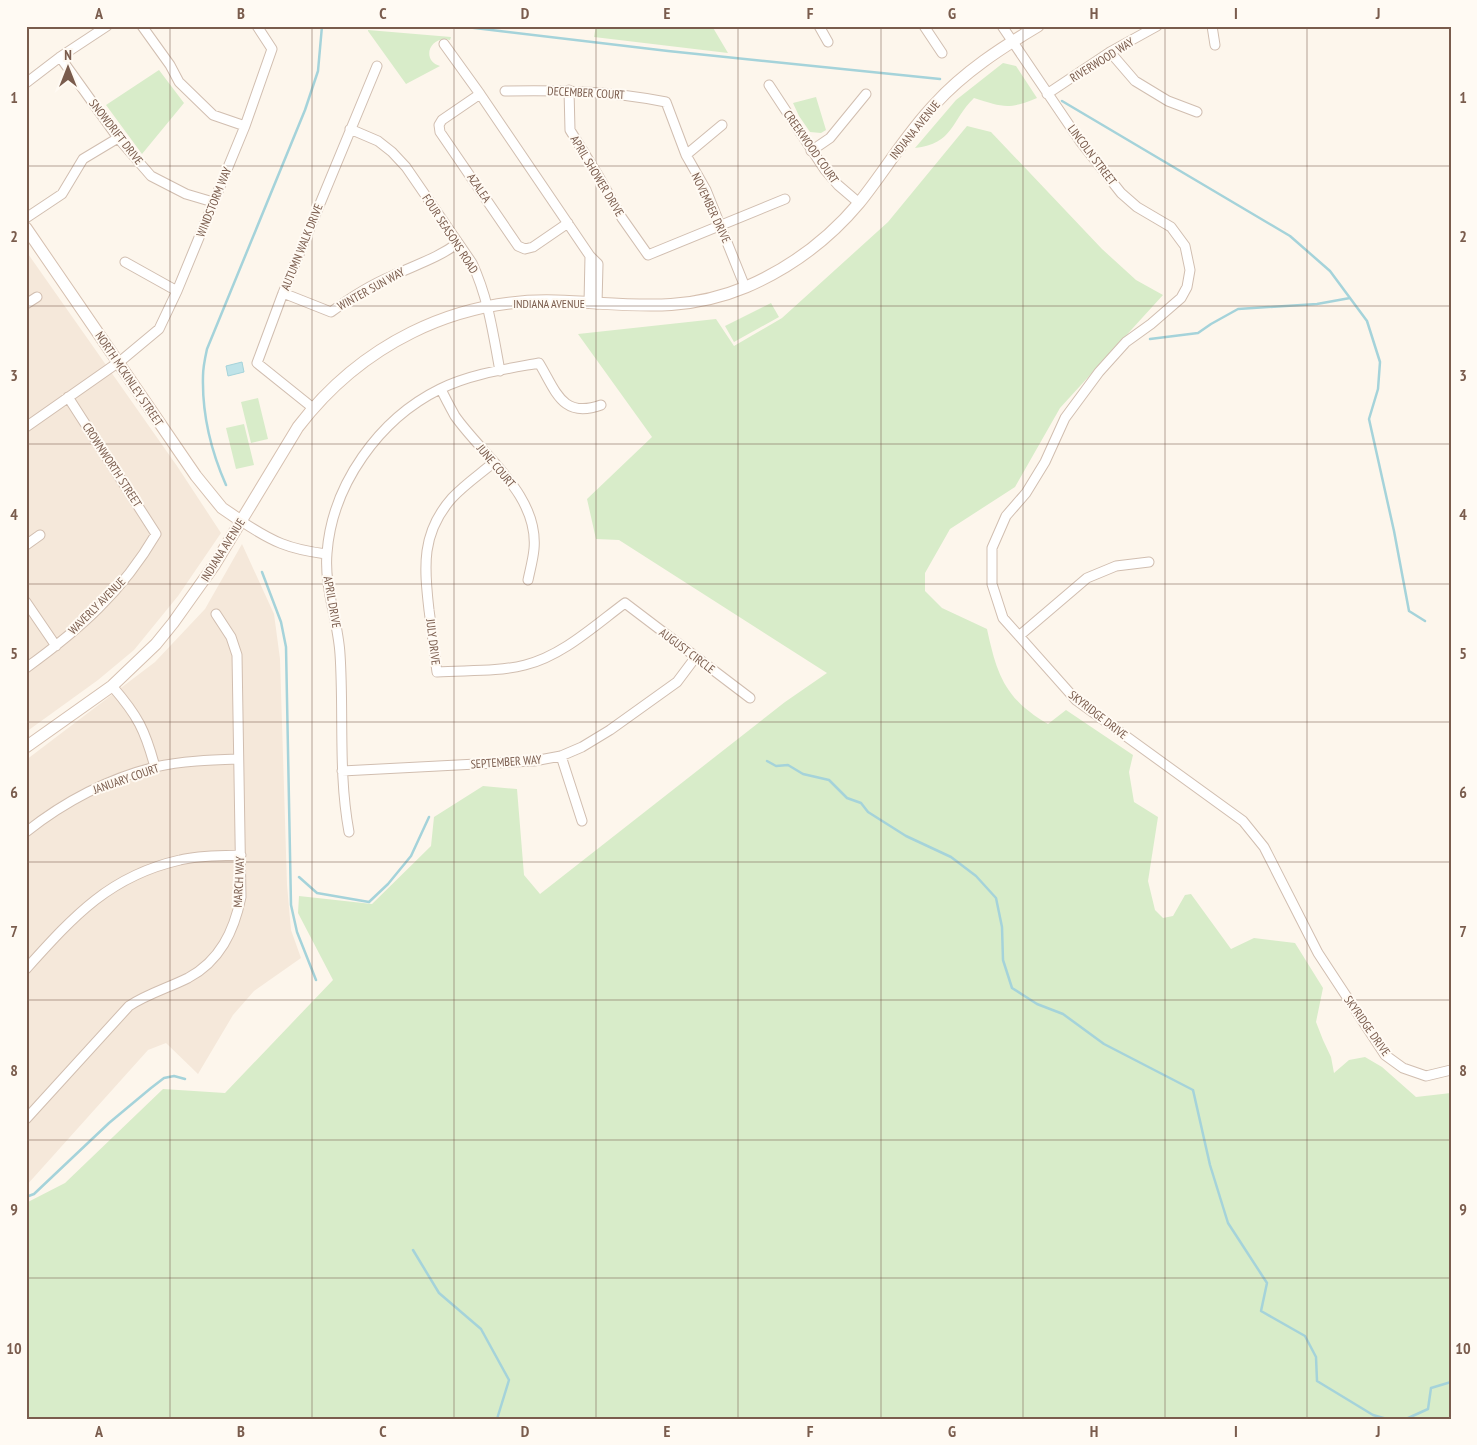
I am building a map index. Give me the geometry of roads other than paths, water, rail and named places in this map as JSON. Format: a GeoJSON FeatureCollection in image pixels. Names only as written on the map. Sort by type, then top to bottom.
{"type":"FeatureCollection","features":[{"type":"Feature","properties":{"kind":"street"},"geometry":{"type":"LineString","coordinates":[[26,83],[60,57],[107,26]]}},
{"type":"Feature","properties":{"kind":"street"},"geometry":{"type":"LineString","coordinates":[[142,26],[170,65],[179,82],[213,115],[245,126]]}},
{"type":"Feature","properties":{"kind":"street","name":"WINDSTORM WAY"},"geometry":{"type":"LineString","coordinates":[[26,427],[118,362],[159,329],[177,291],[245,126],[272,49],[257,26]]}},
{"type":"Feature","properties":{"kind":"street"},"geometry":{"type":"LineString","coordinates":[[818,26],[828,42]]}},
{"type":"Feature","properties":{"kind":"street"},"geometry":{"type":"LineString","coordinates":[[924,26],[942,53]]}},
{"type":"Feature","properties":{"kind":"street","name":"LINCOLN STREET"},"geometry":{"type":"LineString","coordinates":[[1002,26],[1080,141],[1120,193],[1137,207],[1171,227],[1185,246],[1190,270]]}},
{"type":"Feature","properties":{"kind":"street","name":"INDIANA AVENUE"},"geometry":{"type":"LineString","coordinates":[[26,747],[112,686],[156,644],[174,623],[215,564],[298,427],[313,408],[352,370],[392,343],[416,330],[442,320],[488,307],[532,301],[643,307],[672,305],[716,297],[745,287],[778,272],[803,256],[833,231],[859,203],[935,104],[978,65],[1012,41],[1038,26]]}},
{"type":"Feature","properties":{"kind":"street","name":"RIVERWOOD WAY"},"geometry":{"type":"LineString","coordinates":[[1047,94],[1110,52],[1157,26]]}},
{"type":"Feature","properties":{"kind":"street"},"geometry":{"type":"LineString","coordinates":[[1212,26],[1215,45]]}},
{"type":"Feature","properties":{"kind":"street"},"geometry":{"type":"LineString","coordinates":[[444,44],[590,256],[594,276],[593,304]]}},
{"type":"Feature","properties":{"kind":"street"},"geometry":{"type":"LineString","coordinates":[[1110,52],[1135,81],[1168,101],[1197,112]]}},
{"type":"Feature","properties":{"kind":"street","name":"SNOWDRIFT DRIVE"},"geometry":{"type":"LineString","coordinates":[[60,57],[118,138],[151,176],[186,194],[213,202]]}},
{"type":"Feature","properties":{"kind":"street","name":"AUTUMN WALK DRIVE"},"geometry":{"type":"LineString","coordinates":[[313,408],[257,363],[283,293],[350,129],[378,66]]}},
{"type":"Feature","properties":{"kind":"street","name":"CREEKWOOD COURT"},"geometry":{"type":"LineString","coordinates":[[769,85],[811,151],[838,185],[859,203]]}},
{"type":"Feature","properties":{"kind":"street","name":"DECEMBER COURT"},"geometry":{"type":"LineString","coordinates":[[505,91],[569,90],[603,92],[666,102]]}},
{"type":"Feature","properties":{"kind":"street","name":"APRIL SHOWER DRIVE"},"geometry":{"type":"LineString","coordinates":[[569,90],[570,130],[622,218],[648,255],[721,225]]}},
{"type":"Feature","properties":{"kind":"street","name":"AZALEA"},"geometry":{"type":"LineString","coordinates":[[480,94],[440,122],[439,128],[518,246],[522,249],[533,247],[568,223]]}},
{"type":"Feature","properties":{"kind":"street"},"geometry":{"type":"LineString","coordinates":[[811,151],[830,138],[866,94]]}},
{"type":"Feature","properties":{"kind":"street","name":"NOVEMBER DRIVE"},"geometry":{"type":"LineString","coordinates":[[666,102],[686,155],[706,190],[745,287]]}},
{"type":"Feature","properties":{"kind":"street"},"geometry":{"type":"LineString","coordinates":[[686,155],[722,125]]}},
{"type":"Feature","properties":{"kind":"street","name":"FOUR SEASONS ROAD"},"geometry":{"type":"LineString","coordinates":[[350,129],[378,142],[392,152],[406,167],[458,243],[475,271],[488,307],[500,370]]}},
{"type":"Feature","properties":{"kind":"street"},"geometry":{"type":"LineString","coordinates":[[26,218],[62,194],[83,160],[118,138]]}},
{"type":"Feature","properties":{"kind":"street"},"geometry":{"type":"LineString","coordinates":[[721,225],[785,200]]}},
{"type":"Feature","properties":{"kind":"street","name":"NORTH MCKINLEY STREET"},"geometry":{"type":"LineString","coordinates":[[26,228],[196,476],[222,508],[241,521]]}},
{"type":"Feature","properties":{"kind":"street","name":"WINTER SUN WAY"},"geometry":{"type":"LineString","coordinates":[[283,293],[331,312],[352,297],[390,276],[435,258],[458,243]]}},
{"type":"Feature","properties":{"kind":"street"},"geometry":{"type":"LineString","coordinates":[[125,262],[177,291]]}},
{"type":"Feature","properties":{"kind":"street","name":"SKYRIDGE DRIVE"},"geometry":{"type":"LineString","coordinates":[[1190,270],[1187,287],[1181,298],[1151,324],[1126,342],[1099,372],[1065,418],[1045,462],[1026,493],[1006,516],[992,548],[992,584],[1003,618],[1076,700],[1243,822],[1264,846],[1318,954],[1385,1055],[1403,1068],[1426,1076],[1451,1070]]}},
{"type":"Feature","properties":{"kind":"street"},"geometry":{"type":"LineString","coordinates":[[26,304],[37,297]]}},
{"type":"Feature","properties":{"kind":"street","name":"APRIL DRIVE"},"geometry":{"type":"LineString","coordinates":[[349,832],[344,807],[342,771],[340,653],[328,587],[326,554],[331,522],[341,496],[357,465],[374,441],[391,422],[414,404],[441,388],[500,370],[539,363],[564,403],[582,410],[588,410],[601,405]]}},
{"type":"Feature","properties":{"kind":"street","name":"JUNE COURT"},"geometry":{"type":"LineString","coordinates":[[441,388],[456,416],[493,463],[514,485],[525,505],[532,527],[534,548],[528,580]]}},
{"type":"Feature","properties":{"kind":"street","name":"CROWNWORTH STREET"},"geometry":{"type":"LineString","coordinates":[[68,397],[156,534]]}},
{"type":"Feature","properties":{"kind":"street","name":"JULY DRIVE"},"geometry":{"type":"LineString","coordinates":[[493,463],[453,497],[440,514],[430,533],[426,553],[425,577],[437,672],[501,669],[525,665],[550,656],[625,604]]}},
{"type":"Feature","properties":{"kind":"street"},"geometry":{"type":"LineString","coordinates":[[241,521],[282,545],[326,554]]}},
{"type":"Feature","properties":{"kind":"street","name":"WAVERLY AVENUE"},"geometry":{"type":"LineString","coordinates":[[26,668],[83,623],[110,596],[140,561],[156,534]]}},
{"type":"Feature","properties":{"kind":"street"},"geometry":{"type":"LineString","coordinates":[[26,545],[40,535]]}},
{"type":"Feature","properties":{"kind":"street"},"geometry":{"type":"LineString","coordinates":[[1019,636],[1087,578],[1116,566],[1149,562]]}},
{"type":"Feature","properties":{"kind":"street"},"geometry":{"type":"LineString","coordinates":[[26,602],[56,646]]}},
{"type":"Feature","properties":{"kind":"street","name":"AUGUST CIRCLE"},"geometry":{"type":"LineString","coordinates":[[625,604],[750,698]]}},
{"type":"Feature","properties":{"kind":"street","name":"MARCH WAY"},"geometry":{"type":"LineString","coordinates":[[26,1119],[128,1006],[143,997],[189,977],[220,952],[230,936],[238,915],[241,897],[241,855],[237,655],[231,637],[216,614]]}},
{"type":"Feature","properties":{"kind":"street","name":"SEPTEMBER WAY"},"geometry":{"type":"LineString","coordinates":[[342,771],[534,761],[561,756],[582,747],[662,695],[677,682],[695,658]]}},
{"type":"Feature","properties":{"kind":"street"},"geometry":{"type":"LineString","coordinates":[[112,686],[135,713],[148,742],[155,767]]}},
{"type":"Feature","properties":{"kind":"street"},"geometry":{"type":"LineString","coordinates":[[561,756],[582,822]]}},
{"type":"Feature","properties":{"kind":"street","name":"JANUARY COURT"},"geometry":{"type":"LineString","coordinates":[[26,832],[42,819],[73,800],[123,777],[155,767],[183,762],[238,759]]}},
{"type":"Feature","properties":{"kind":"street"},"geometry":{"type":"LineString","coordinates":[[26,969],[81,910],[125,880],[150,869],[180,860],[203,856],[241,855]]}},
{"type":"Feature","properties":{"kind":"water"},"geometry":{"type":"Polygon","coordinates":[[[242,362],[244,372],[228,376],[226,366],[242,362]]]}},
{"type":"Feature","properties":{"kind":"waterway"},"geometry":{"type":"LineString","coordinates":[[226,485],[208,432],[204,404],[203,376],[207,349],[305,110],[318,71],[322,26]]}},
{"type":"Feature","properties":{"kind":"waterway"},"geometry":{"type":"LineString","coordinates":[[458,26],[668,51],[940,79]]}},
{"type":"Feature","properties":{"kind":"waterway"},"geometry":{"type":"LineString","coordinates":[[1062,101],[1290,236],[1330,271],[1367,321],[1380,362],[1378,389],[1369,419],[1394,531],[1409,611],[1425,621]]}},
{"type":"Feature","properties":{"kind":"waterway"},"geometry":{"type":"LineString","coordinates":[[1150,339],[1198,333],[1238,309],[1317,304],[1350,298]]}},
{"type":"Feature","properties":{"kind":"waterway"},"geometry":{"type":"LineString","coordinates":[[262,572],[281,622],[286,647],[291,905],[297,932],[316,980]]}},
{"type":"Feature","properties":{"kind":"waterway"},"geometry":{"type":"LineString","coordinates":[[767,761],[776,766],[788,765],[803,774],[829,780],[847,798],[861,803],[868,812],[906,836],[951,857],[976,876],[996,898],[1002,927],[1003,960],[1012,988],[1037,1004],[1063,1014],[1104,1044],[1193,1090],[1210,1165],[1228,1223],[1267,1283],[1261,1311],[1305,1336],[1316,1357],[1317,1381],[1373,1415],[1387,1419]]}},
{"type":"Feature","properties":{"kind":"waterway"},"geometry":{"type":"LineString","coordinates":[[299,877],[317,893],[369,902],[388,884],[411,856],[429,817]]}},
{"type":"Feature","properties":{"kind":"waterway"},"geometry":{"type":"LineString","coordinates":[[26,1197],[34,1194],[109,1123],[164,1078],[174,1076],[185,1079]]}},
{"type":"Feature","properties":{"kind":"waterway"},"geometry":{"type":"LineString","coordinates":[[413,1250],[439,1293],[481,1329],[509,1380],[497,1419]]}},
{"type":"Feature","properties":{"kind":"waterway"},"geometry":{"type":"LineString","coordinates":[[1406,1419],[1428,1409],[1431,1388],[1451,1382]]}}]}
